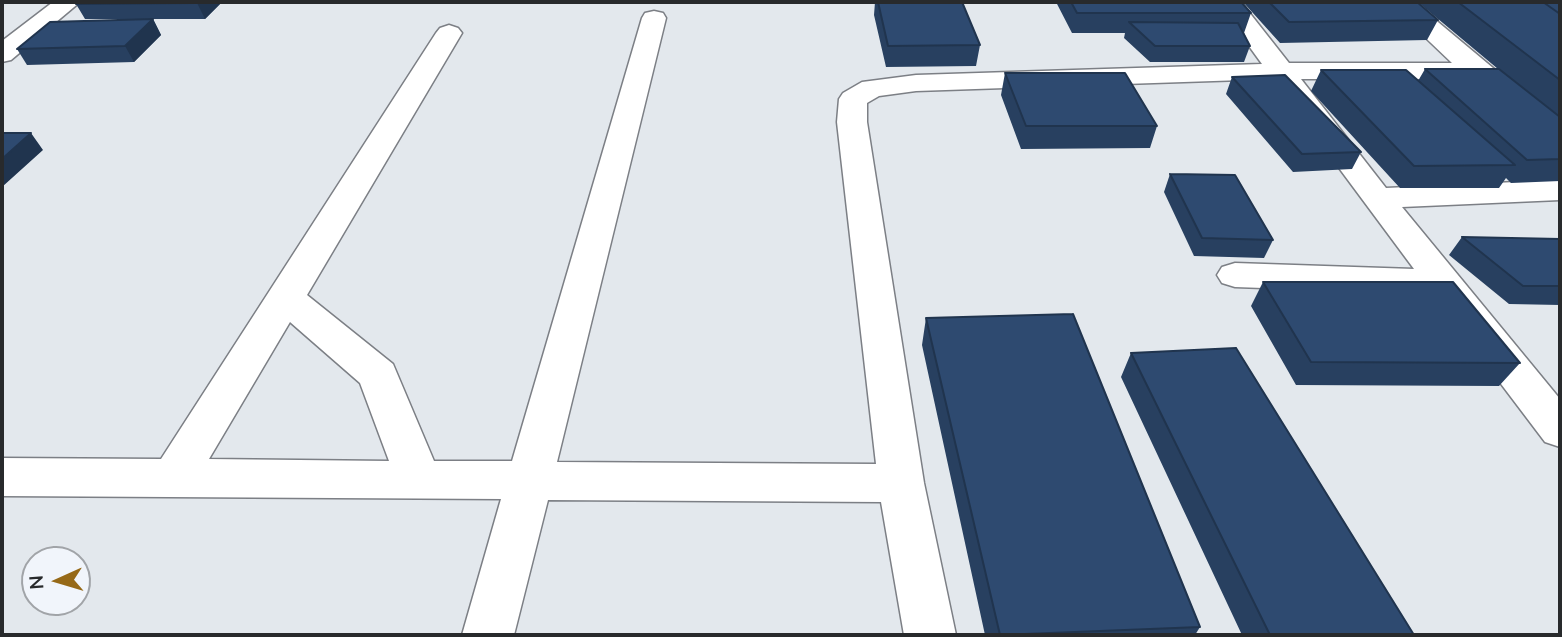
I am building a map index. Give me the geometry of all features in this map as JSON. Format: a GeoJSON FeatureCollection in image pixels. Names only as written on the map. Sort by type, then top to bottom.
{"type":"FeatureCollection","features":[{"type":"Feature","properties":{"kind":"street"},"geometry":{"type":"LineString","coordinates":[[2,54],[68,2]]}},
{"type":"Feature","properties":{"kind":"street"},"geometry":{"type":"LineString","coordinates":[[1229,2],[1377,198],[1560,430]]}},
{"type":"Feature","properties":{"kind":"street"},"geometry":{"type":"LineString","coordinates":[[1400,2],[1477,71],[1560,139]]}},
{"type":"Feature","properties":{"kind":"street"},"geometry":{"type":"LineString","coordinates":[[488,635],[654,18]]}},
{"type":"Feature","properties":{"kind":"street"},"geometry":{"type":"LineString","coordinates":[[174,478],[449,33]]}},
{"type":"Feature","properties":{"kind":"street"},"geometry":{"type":"LineString","coordinates":[[930,635],[901,483],[852,122],[853,99],[872,88],[916,83],[1283,71],[1477,71]]}},
{"type":"Feature","properties":{"kind":"street"},"geometry":{"type":"LineString","coordinates":[[1377,198],[1560,190]]}},
{"type":"Feature","properties":{"kind":"street"},"geometry":{"type":"LineString","coordinates":[[1236,275],[1443,282]]}},
{"type":"Feature","properties":{"kind":"street"},"geometry":{"type":"LineString","coordinates":[[285,297],[378,375],[419,479]]}},
{"type":"Feature","properties":{"kind":"street"},"geometry":{"type":"LineString","coordinates":[[2,477],[901,483]]}},
{"type":"Feature","properties":{"kind":"building"},"geometry":{"type":"Polygon","coordinates":[[[80,2],[199,2],[76,4],[80,2]]]}},
{"type":"Feature","properties":{"kind":"building"},"geometry":{"type":"Polygon","coordinates":[[[878,2],[962,2],[980,45],[888,46],[878,2]]]}},
{"type":"Feature","properties":{"kind":"building"},"geometry":{"type":"Polygon","coordinates":[[[1071,2],[1241,2],[1251,13],[1077,13],[1071,2]]]}},
{"type":"Feature","properties":{"kind":"building"},"geometry":{"type":"Polygon","coordinates":[[[1269,2],[1417,2],[1438,20],[1289,22],[1269,2]]]}},
{"type":"Feature","properties":{"kind":"building"},"geometry":{"type":"Polygon","coordinates":[[[1458,2],[1543,2],[1560,14],[1560,80],[1458,2]]]}},
{"type":"Feature","properties":{"kind":"building"},"geometry":{"type":"Polygon","coordinates":[[[1543,2],[1560,2],[1560,14],[1543,2]]]}},
{"type":"Feature","properties":{"kind":"building"},"geometry":{"type":"Polygon","coordinates":[[[153,19],[125,46],[17,49],[50,22],[153,19]]]}},
{"type":"Feature","properties":{"kind":"building"},"geometry":{"type":"Polygon","coordinates":[[[1129,22],[1238,23],[1250,46],[1155,46],[1129,22]]]}},
{"type":"Feature","properties":{"kind":"building"},"geometry":{"type":"Polygon","coordinates":[[[1425,69],[1499,69],[1560,117],[1560,159],[1527,160],[1425,69]]]}},
{"type":"Feature","properties":{"kind":"building"},"geometry":{"type":"Polygon","coordinates":[[[1321,70],[1406,70],[1515,165],[1414,166],[1321,70]]]}},
{"type":"Feature","properties":{"kind":"building"},"geometry":{"type":"Polygon","coordinates":[[[1005,73],[1125,73],[1157,126],[1026,126],[1005,73]]]}},
{"type":"Feature","properties":{"kind":"building"},"geometry":{"type":"Polygon","coordinates":[[[1285,75],[1361,152],[1302,154],[1232,77],[1285,75]]]}},
{"type":"Feature","properties":{"kind":"building"},"geometry":{"type":"Polygon","coordinates":[[[2,133],[31,133],[2,159],[2,133]]]}},
{"type":"Feature","properties":{"kind":"building"},"geometry":{"type":"Polygon","coordinates":[[[1170,174],[1235,175],[1273,240],[1202,238],[1170,174]]]}},
{"type":"Feature","properties":{"kind":"building"},"geometry":{"type":"Polygon","coordinates":[[[1462,237],[1560,239],[1560,286],[1523,286],[1462,237]]]}},
{"type":"Feature","properties":{"kind":"building"},"geometry":{"type":"Polygon","coordinates":[[[1263,282],[1453,282],[1520,363],[1311,362],[1263,282]]]}},
{"type":"Feature","properties":{"kind":"building"},"geometry":{"type":"Polygon","coordinates":[[[1073,314],[1200,627],[1000,635],[926,318],[1073,314]]]}},
{"type":"Feature","properties":{"kind":"building"},"geometry":{"type":"Polygon","coordinates":[[[1236,348],[1414,635],[1270,635],[1131,353],[1236,348]]]}}]}
